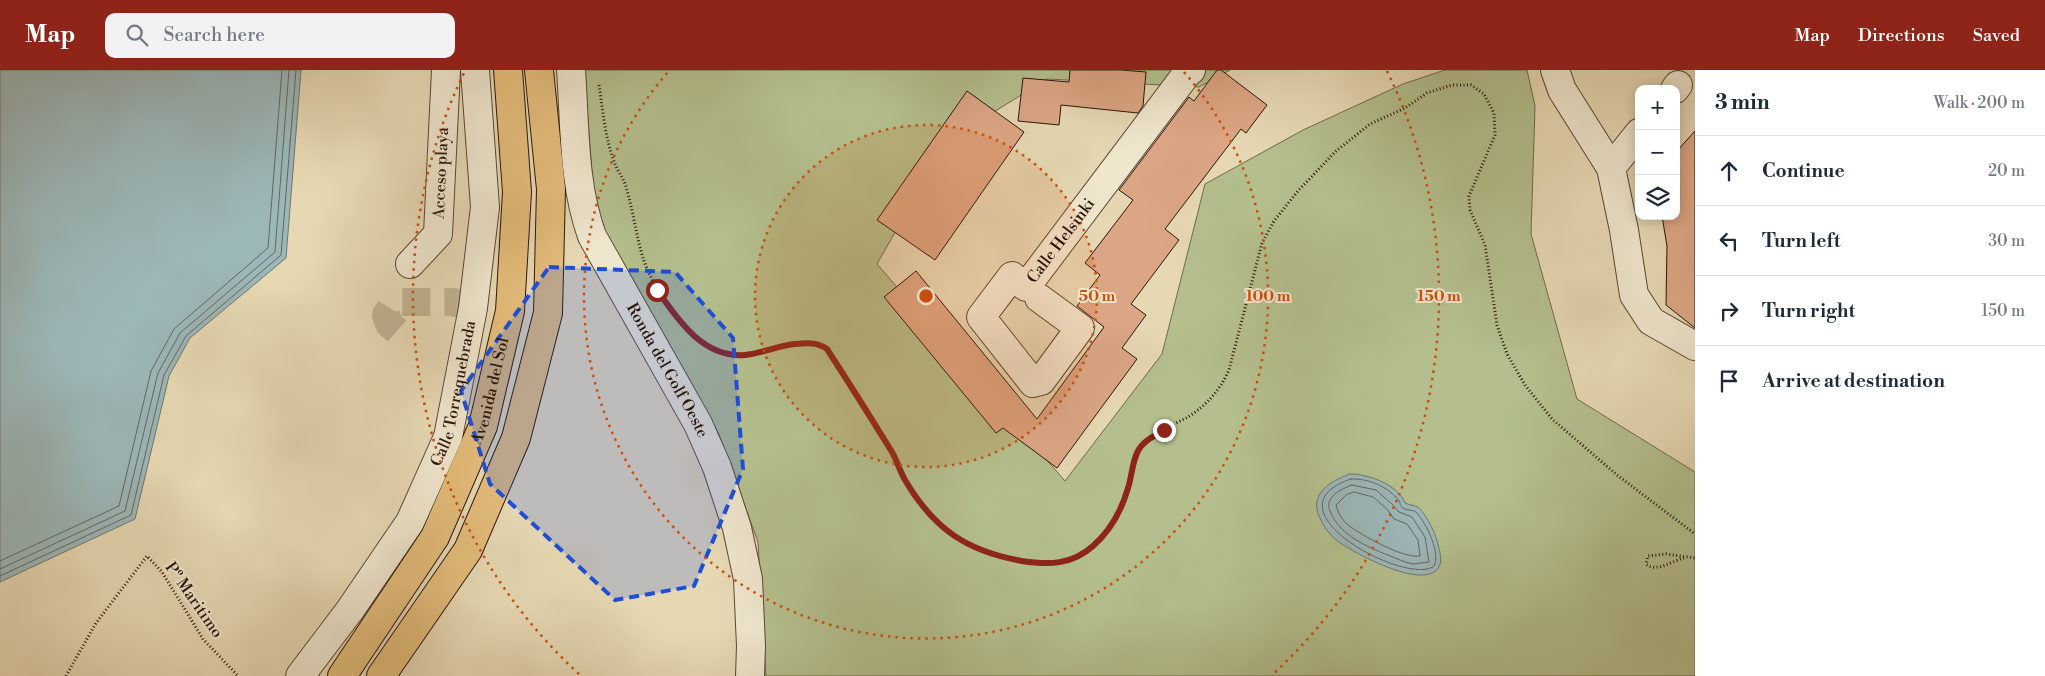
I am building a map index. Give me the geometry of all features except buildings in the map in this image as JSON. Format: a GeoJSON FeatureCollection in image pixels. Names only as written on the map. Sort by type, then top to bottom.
{"type":"FeatureCollection","features":[{"type":"Feature","properties":{"kind":"main road","name":"Avenida del Sol"},"geometry":{"type":"LineString","coordinates":[[342,676],[435,537],[483,426],[510,311],[517,192],[508,70]]}},
{"type":"Feature","properties":{"kind":"main road"},"geometry":{"type":"LineString","coordinates":[[381,676],[468,550],[516,438],[548,313],[550,189],[539,70]]}},
{"type":"Feature","properties":{"kind":"street","name":"Acceso playa"},"geometry":{"type":"LineString","coordinates":[[410,264],[438,234],[446,70]]}},
{"type":"Feature","properties":{"kind":"street","name":"Calle Torrequebrada"},"geometry":{"type":"LineString","coordinates":[[300,676],[350,610],[410,522],[448,437],[473,308],[486,207],[475,70]]}},
{"type":"Feature","properties":{"kind":"street","name":"Ronda del Golf Oeste"},"geometry":{"type":"LineString","coordinates":[[571,70],[580,187],[584,212],[592,236],[698,424],[717,467],[737,528],[748,580],[751,646],[750,676]]}},
{"type":"Feature","properties":{"kind":"street","name":"Calle Helsinki"},"geometry":{"type":"LineString","coordinates":[[1039,298],[1080,328],[1041,381],[1033,383],[981,317],[1012,276],[1026,287],[1191,70]]}},
{"type":"Feature","properties":{"kind":"street"},"geometry":{"type":"LineString","coordinates":[[1555,70],[1562,90],[1611,168],[1624,230],[1634,295],[1651,321],[1695,346]]}},
{"type":"Feature","properties":{"kind":"street"},"geometry":{"type":"LineString","coordinates":[[1611,168],[1635,139]]}},
{"type":"Feature","properties":{"kind":"path"},"geometry":{"type":"LineString","coordinates":[[598,79],[608,137],[615,164],[626,188],[643,258],[657,290],[691,335],[712,349],[730,354],[745,355],[806,343],[820,344],[827,349],[894,454],[904,478],[919,502],[941,528],[965,543],[991,553],[1040,564],[1062,563],[1078,556],[1093,546],[1106,531],[1123,503],[1138,451],[1147,440],[1190,415],[1219,390],[1229,370],[1262,243],[1274,221],[1298,191],[1336,152],[1370,124],[1404,108],[1427,93],[1452,85],[1471,85],[1484,94],[1494,113],[1495,135],[1472,189],[1470,210],[1485,245],[1497,325],[1507,354],[1525,385],[1552,419],[1617,475],[1695,534]]}},
{"type":"Feature","properties":{"kind":"path"},"geometry":{"type":"LineString","coordinates":[[1684,558],[1655,568],[1646,564],[1648,556],[1656,554],[1695,558]]}},
{"type":"Feature","properties":{"kind":"path","name":"Pº Maritimo"},"geometry":{"type":"LineString","coordinates":[[66,676],[96,623],[147,556],[162,572],[204,638],[238,676]]}},
{"type":"Feature","properties":{"kind":"highlighted area"},"geometry":{"type":"Polygon","coordinates":[[[549,267],[675,272],[733,338],[743,469],[694,586],[615,600],[490,484],[461,391],[549,267]]]}},
{"type":"Feature","properties":{"kind":"green space"},"geometry":{"type":"Polygon","coordinates":[[[584,70],[1230,70],[1199,87],[1047,79],[947,141],[877,264],[1065,481],[1162,354],[1205,184],[1303,130],[1403,84],[1445,70],[1527,70],[1535,106],[1531,234],[1577,399],[1695,472],[1695,676],[766,676],[758,542],[718,432],[596,224],[584,70]]]}},
{"type":"Feature","properties":{"kind":"water"},"geometry":{"type":"Polygon","coordinates":[[[0,70],[301,70],[286,258],[190,338],[169,376],[135,519],[0,582],[0,70]]]}},
{"type":"Feature","properties":{"kind":"water"},"geometry":{"type":"Polygon","coordinates":[[[1350,474],[1374,478],[1390,486],[1405,503],[1419,508],[1427,519],[1436,538],[1441,558],[1439,567],[1431,574],[1404,573],[1371,560],[1343,545],[1332,536],[1318,514],[1318,497],[1332,482],[1350,474]]]}},
{"type":"Feature","properties":{"kind":"tunnel"},"geometry":{"type":"LineString","coordinates":[[397,331],[389,324],[386,315],[391,307],[402,302],[453,302],[473,308]]}},
{"type":"Feature","properties":{"kind":"route"},"geometry":{"type":"LineString","coordinates":[[657,290],[691,335],[712,349],[730,354],[745,355],[788,345],[806,343],[820,344],[827,349],[894,454],[904,478],[919,502],[941,528],[965,543],[1014,560],[1040,564],[1062,563],[1078,556],[1093,546],[1106,531],[1123,503],[1138,451],[1147,440],[1164,430]]}}]}
